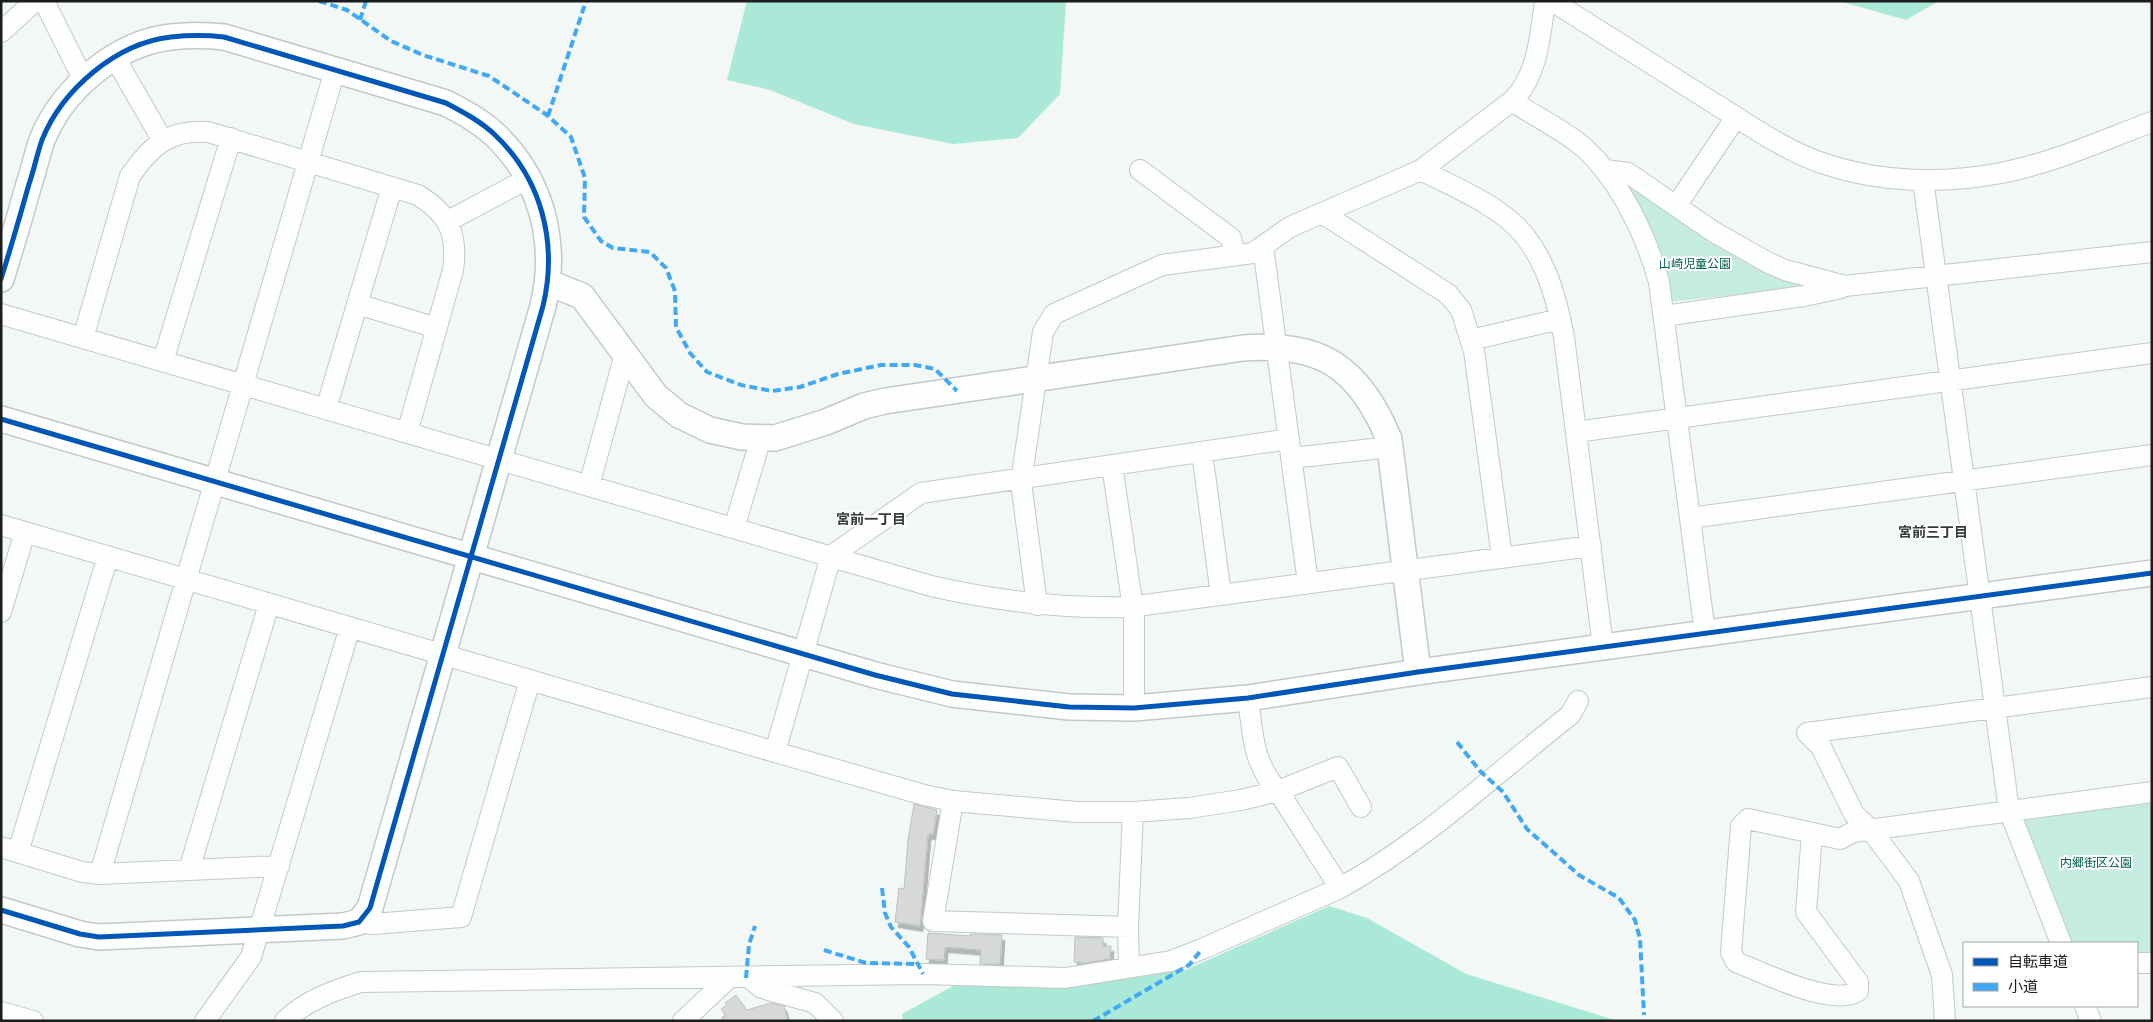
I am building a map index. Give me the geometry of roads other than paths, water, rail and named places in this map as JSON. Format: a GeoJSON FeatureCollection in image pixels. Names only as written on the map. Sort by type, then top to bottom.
{"type":"FeatureCollection","features":[{"type":"Feature","properties":{"kind":"street"},"geometry":{"type":"LineString","coordinates":[[1,32],[35,1]]}},
{"type":"Feature","properties":{"kind":"street"},"geometry":{"type":"LineString","coordinates":[[44,1],[84,80]]}},
{"type":"Feature","properties":{"kind":"street"},"geometry":{"type":"LineString","coordinates":[[1037,605],[1022,478],[1043,332],[1054,314],[1162,265],[1253,253],[1290,227],[1421,170],[1512,102],[1522,91],[1532,69],[1540,38],[1546,1]]}},
{"type":"Feature","properties":{"kind":"street"},"geometry":{"type":"LineString","coordinates":[[1552,1],[1774,141],[1824,164],[1874,176],[1923,180],[1960,179],[2002,173],[2041,162],[2152,122]]}},
{"type":"Feature","properties":{"kind":"street"},"geometry":{"type":"LineString","coordinates":[[1,279],[43,140],[60,107],[84,80],[114,58],[139,46],[169,37],[204,35],[224,37],[446,103],[475,119],[494,133],[517,158],[529,178],[547,229],[550,253],[549,283],[370,908],[359,922]]}},
{"type":"Feature","properties":{"kind":"street"},"geometry":{"type":"LineString","coordinates":[[114,58],[163,140]]}},
{"type":"Feature","properties":{"kind":"street"},"geometry":{"type":"LineString","coordinates":[[100,874],[335,70]]}},
{"type":"Feature","properties":{"kind":"street"},"geometry":{"type":"LineString","coordinates":[[1512,102],[1578,143],[1605,170],[1629,210],[1650,251],[1659,282],[1664,316],[1706,633]]}},
{"type":"Feature","properties":{"kind":"street"},"geometry":{"type":"LineString","coordinates":[[1676,206],[1736,117]]}},
{"type":"Feature","properties":{"kind":"street"},"geometry":{"type":"LineString","coordinates":[[83,338],[130,176],[145,154],[163,140],[180,133],[208,132],[231,138],[418,194],[430,202],[448,221],[453,237],[455,256],[453,270],[407,432]]}},
{"type":"Feature","properties":{"kind":"street"},"geometry":{"type":"LineString","coordinates":[[163,362],[231,138]]}},
{"type":"Feature","properties":{"kind":"street"},"geometry":{"type":"LineString","coordinates":[[1140,170],[1231,238],[1235,255]]}},
{"type":"Feature","properties":{"kind":"street"},"geometry":{"type":"LineString","coordinates":[[1421,170],[1479,200],[1504,217],[1524,235],[1542,263],[1555,294],[1576,432],[1603,647]]}},
{"type":"Feature","properties":{"kind":"street"},"geometry":{"type":"LineString","coordinates":[[1605,170],[1628,173],[1714,232],[1766,262],[1785,270],[1845,286]]}},
{"type":"Feature","properties":{"kind":"street"},"geometry":{"type":"LineString","coordinates":[[448,221],[529,178]]}},
{"type":"Feature","properties":{"kind":"street"},"geometry":{"type":"LineString","coordinates":[[1923,180],[2009,810],[2061,942]]}},
{"type":"Feature","properties":{"kind":"street"},"geometry":{"type":"LineString","coordinates":[[326,409],[392,187]]}},
{"type":"Feature","properties":{"kind":"street"},"geometry":{"type":"LineString","coordinates":[[1322,213],[1448,294],[1461,310],[1471,340],[1502,557]]}},
{"type":"Feature","properties":{"kind":"street"},"geometry":{"type":"LineString","coordinates":[[1263,246],[1308,583]]}},
{"type":"Feature","properties":{"kind":"street"},"geometry":{"type":"LineString","coordinates":[[1664,316],[1804,296],[1845,286],[2152,252]]}},
{"type":"Feature","properties":{"kind":"street"},"geometry":{"type":"LineString","coordinates":[[549,283],[582,296],[656,396],[679,415],[710,430],[742,438],[775,438],[826,422],[864,406],[885,401],[1243,348],[1277,347],[1314,354],[1332,362],[1366,393],[1389,439],[1418,672]]}},
{"type":"Feature","properties":{"kind":"street"},"geometry":{"type":"LineString","coordinates":[[357,304],[437,328]]}},
{"type":"Feature","properties":{"kind":"street"},"geometry":{"type":"LineString","coordinates":[[1,314],[940,588],[982,597],[1037,605],[1086,608],[1133,607],[1591,546]]}},
{"type":"Feature","properties":{"kind":"street"},"geometry":{"type":"LineString","coordinates":[[1471,340],[1560,319]]}},
{"type":"Feature","properties":{"kind":"street"},"geometry":{"type":"LineString","coordinates":[[1576,432],[2152,353]]}},
{"type":"Feature","properties":{"kind":"street"},"geometry":{"type":"LineString","coordinates":[[589,486],[625,354]]}},
{"type":"Feature","properties":{"kind":"street"},"geometry":{"type":"LineString","coordinates":[[1,419],[803,653],[952,694],[1069,706],[1134,708],[1248,698],[1418,672],[2152,572]]}},
{"type":"Feature","properties":{"kind":"street"},"geometry":{"type":"LineString","coordinates":[[734,528],[761,438]]}},
{"type":"Feature","properties":{"kind":"street"},"geometry":{"type":"LineString","coordinates":[[775,752],[831,556],[921,493],[1202,452],[1290,448],[1390,447]]}},
{"type":"Feature","properties":{"kind":"street"},"geometry":{"type":"LineString","coordinates":[[1202,452],[1221,595]]}},
{"type":"Feature","properties":{"kind":"street"},"geometry":{"type":"LineString","coordinates":[[1690,518],[2152,455]]}},
{"type":"Feature","properties":{"kind":"street"},"geometry":{"type":"LineString","coordinates":[[1112,465],[1133,607],[1134,708]]}},
{"type":"Feature","properties":{"kind":"street"},"geometry":{"type":"LineString","coordinates":[[1,525],[775,752],[924,795],[953,801],[1077,812],[1133,812],[1189,808],[1242,800],[1278,791],[1338,767],[1361,806]]}},
{"type":"Feature","properties":{"kind":"street"},"geometry":{"type":"LineString","coordinates":[[1,612],[25,532]]}},
{"type":"Feature","properties":{"kind":"street"},"geometry":{"type":"LineString","coordinates":[[108,556],[10,850],[82,872],[100,874],[279,866]]}},
{"type":"Feature","properties":{"kind":"street"},"geometry":{"type":"LineString","coordinates":[[189,870],[269,604]]}},
{"type":"Feature","properties":{"kind":"street"},"geometry":{"type":"LineString","coordinates":[[205,1021],[250,957],[260,930],[350,627]]}},
{"type":"Feature","properties":{"kind":"street"},"geometry":{"type":"LineString","coordinates":[[1,910],[80,934],[99,937],[343,926],[359,922],[373,924],[461,917],[530,680]]}},
{"type":"Feature","properties":{"kind":"street"},"geometry":{"type":"LineString","coordinates":[[1946,1021],[1942,975],[1918,902],[1909,881],[1871,830],[1854,814],[1820,747],[1807,733],[2152,687]]}},
{"type":"Feature","properties":{"kind":"street"},"geometry":{"type":"LineString","coordinates":[[1248,698],[1256,756],[1269,782],[1278,791],[1340,888]]}},
{"type":"Feature","properties":{"kind":"street"},"geometry":{"type":"LineString","coordinates":[[285,1021],[311,1002],[338,989],[360,982],[923,974],[1065,978],[1172,961],[1340,888],[1363,875],[1432,828],[1570,715],[1578,701]]}},
{"type":"Feature","properties":{"kind":"street"},"geometry":{"type":"LineString","coordinates":[[1812,833],[1806,912],[1858,982],[1858,990],[1852,995],[1810,992],[1736,962],[1731,952],[1741,826],[1748,819],[1840,839],[1853,832],[2152,792]]}},
{"type":"Feature","properties":{"kind":"street"},"geometry":{"type":"LineString","coordinates":[[953,801],[933,921],[1128,927]]}},
{"type":"Feature","properties":{"kind":"street"},"geometry":{"type":"LineString","coordinates":[[1128,968],[1133,812]]}},
{"type":"Feature","properties":{"kind":"street"},"geometry":{"type":"LineString","coordinates":[[2138,963],[2152,964]]}},
{"type":"Feature","properties":{"kind":"street"},"geometry":{"type":"LineString","coordinates":[[683,1021],[706,997],[739,978]]}},
{"type":"Feature","properties":{"kind":"street"},"geometry":{"type":"LineString","coordinates":[[739,978],[762,988],[815,1003],[834,1021]]}},
{"type":"Feature","properties":{"kind":"street"},"geometry":{"type":"LineString","coordinates":[[2085,1007],[2091,1021]]}},
{"type":"Feature","properties":{"kind":"street"},"geometry":{"type":"LineString","coordinates":[[1,1012],[33,1021]]}},
{"type":"Feature","properties":{"kind":"district","name":"宮前一丁目"},"geometry":{"type":"Point","coordinates":[871,520]}},
{"type":"Feature","properties":{"kind":"district","name":"宮前三丁目"},"geometry":{"type":"Point","coordinates":[1933,533]}},
{"type":"Feature","properties":{"kind":"park label","name":"山崎児童公園"},"geometry":{"type":"Point","coordinates":[1695,264]}},
{"type":"Feature","properties":{"kind":"park label","name":"内郷街区公園"},"geometry":{"type":"Point","coordinates":[2096,863]}}]}
